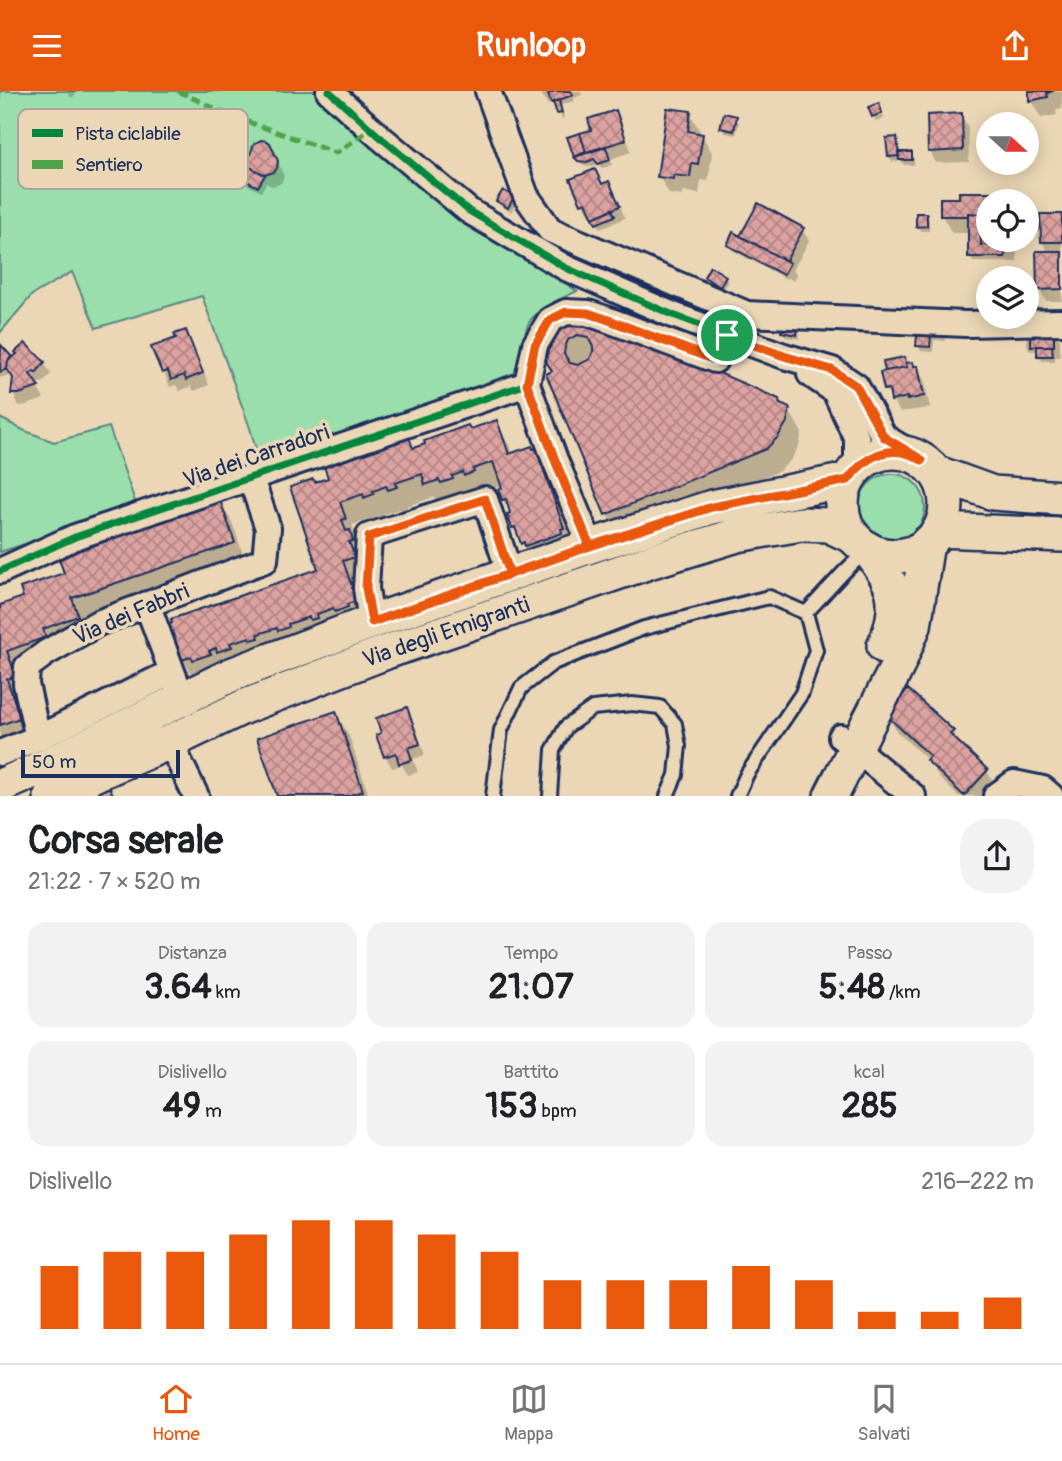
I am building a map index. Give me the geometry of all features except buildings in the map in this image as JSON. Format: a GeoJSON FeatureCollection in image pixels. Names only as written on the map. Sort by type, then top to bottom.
{"type":"FeatureCollection","features":[{"type":"Feature","properties":{"kind":"main road","name":"Via degli Emigranti"},"geometry":{"type":"LineString","coordinates":[[0,786],[43,767],[177,686],[230,675],[590,546],[712,507],[853,474],[872,457],[888,452],[906,453],[929,466],[993,493],[1062,498]]}},
{"type":"Feature","properties":{"kind":"main road"},"geometry":{"type":"LineString","coordinates":[[812,796],[897,667],[914,626],[933,537],[944,516],[946,501],[943,485],[929,466]]}},
{"type":"Feature","properties":{"kind":"main road"},"geometry":{"type":"LineString","coordinates":[[831,796],[891,630],[894,607],[890,583],[846,524],[842,510],[843,495],[853,474]]}},
{"type":"Feature","properties":{"kind":"main road","name":"Via degli Emigranti"},"geometry":{"type":"LineString","coordinates":[[51,796],[243,707],[386,652],[652,561],[737,535],[801,524],[828,525],[883,555],[899,556],[914,552],[933,537],[1062,535]]}},
{"type":"Feature","properties":{"kind":"street"},"geometry":{"type":"LineString","coordinates":[[329,91],[469,211],[566,268],[673,315],[784,356],[832,370],[856,386],[884,437],[929,466]]}},
{"type":"Feature","properties":{"kind":"street"},"geometry":{"type":"LineString","coordinates":[[488,91],[526,196],[550,230],[747,314],[965,324],[1062,322]]}},
{"type":"Feature","properties":{"kind":"street"},"geometry":{"type":"LineString","coordinates":[[590,546],[527,384],[535,345],[550,320],[566,312],[588,313],[715,360],[727,335]]}},
{"type":"Feature","properties":{"kind":"street"},"geometry":{"type":"LineString","coordinates":[[784,356],[835,391],[857,439],[853,474]]}},
{"type":"Feature","properties":{"kind":"street","name":"Via dei Carradori"},"geometry":{"type":"LineString","coordinates":[[0,571],[75,537],[527,384]]}},
{"type":"Feature","properties":{"kind":"street","name":"Via dei Fabbri"},"geometry":{"type":"LineString","coordinates":[[38,738],[26,684],[27,667],[98,623],[265,560],[268,528],[251,479]]}},
{"type":"Feature","properties":{"kind":"street","name":"Via degli Emigranti"},"geometry":{"type":"LineString","coordinates":[[372,622],[366,588],[369,537],[485,499],[510,574]]}},
{"type":"Feature","properties":{"kind":"street"},"geometry":{"type":"LineString","coordinates":[[0,753],[177,686],[147,604]]}},
{"type":"Feature","properties":{"kind":"street"},"geometry":{"type":"LineString","coordinates":[[170,742],[196,796]]}},
{"type":"Feature","properties":{"kind":"street"},"geometry":{"type":"LineString","coordinates":[[848,743],[914,796]]}},
{"type":"Feature","properties":{"kind":"street"},"geometry":{"type":"LineString","coordinates":[[996,796],[1014,783],[1043,789],[1051,796]]}},
{"type":"Feature","properties":{"kind":"lane"},"geometry":{"type":"LineString","coordinates":[[806,613],[843,573],[861,543]]}},
{"type":"Feature","properties":{"kind":"lane"},"geometry":{"type":"LineString","coordinates":[[493,796],[501,730],[521,688],[552,663],[644,628],[769,597],[806,613]]}},
{"type":"Feature","properties":{"kind":"lane"},"geometry":{"type":"LineString","coordinates":[[737,796],[747,774],[802,694],[816,650],[806,613]]}},
{"type":"Feature","properties":{"kind":"lane"},"geometry":{"type":"LineString","coordinates":[[550,796],[553,750],[566,726],[593,708],[632,704],[660,707],[675,724],[679,746],[676,775],[667,796]]}},
{"type":"Feature","properties":{"kind":"green space"},"geometry":{"type":"Polygon","coordinates":[[[0,91],[314,91],[358,134],[483,231],[577,291],[545,307],[530,321],[524,340],[522,376],[274,461],[257,453],[202,296],[96,328],[72,272],[32,295],[0,333],[0,91]]]}},
{"type":"Feature","properties":{"kind":"green space"},"geometry":{"type":"Polygon","coordinates":[[[0,418],[54,442],[109,427],[137,507],[0,552],[0,418]]]}},
{"type":"Feature","properties":{"kind":"green space"},"geometry":{"type":"Polygon","coordinates":[[[892,474],[905,477],[915,484],[922,494],[925,507],[922,520],[915,530],[905,537],[892,540],[879,537],[869,530],[862,520],[859,507],[862,494],[869,484],[879,477],[892,474]]]}},
{"type":"Feature","properties":{"kind":"marked path"},"geometry":{"type":"LineString","coordinates":[[178,91],[216,109]]}},
{"type":"Feature","properties":{"kind":"marked path"},"geometry":{"type":"LineString","coordinates":[[248,122],[336,153],[371,129]]}},
{"type":"Feature","properties":{"kind":"cycle path"},"geometry":{"type":"LineString","coordinates":[[329,91],[469,211],[566,268],[673,315],[784,356],[832,370],[856,386],[884,437],[922,460]]}},
{"type":"Feature","properties":{"kind":"cycle path"},"geometry":{"type":"LineString","coordinates":[[0,571],[75,537],[527,384]]}},
{"type":"Feature","properties":{"kind":"cycle path"},"geometry":{"type":"LineString","coordinates":[[371,622],[366,588],[369,536],[485,499],[510,574]]}},
{"type":"Feature","properties":{"kind":"route"},"geometry":{"type":"LineString","coordinates":[[727,335],[715,360],[588,313],[566,312],[550,320],[535,345],[527,384],[590,546],[510,574],[372,622],[366,588],[369,537],[485,499],[510,574],[712,507],[848,480],[857,467],[872,457],[888,452],[906,453],[922,460],[884,437],[856,386],[832,370],[727,335]]}}]}
